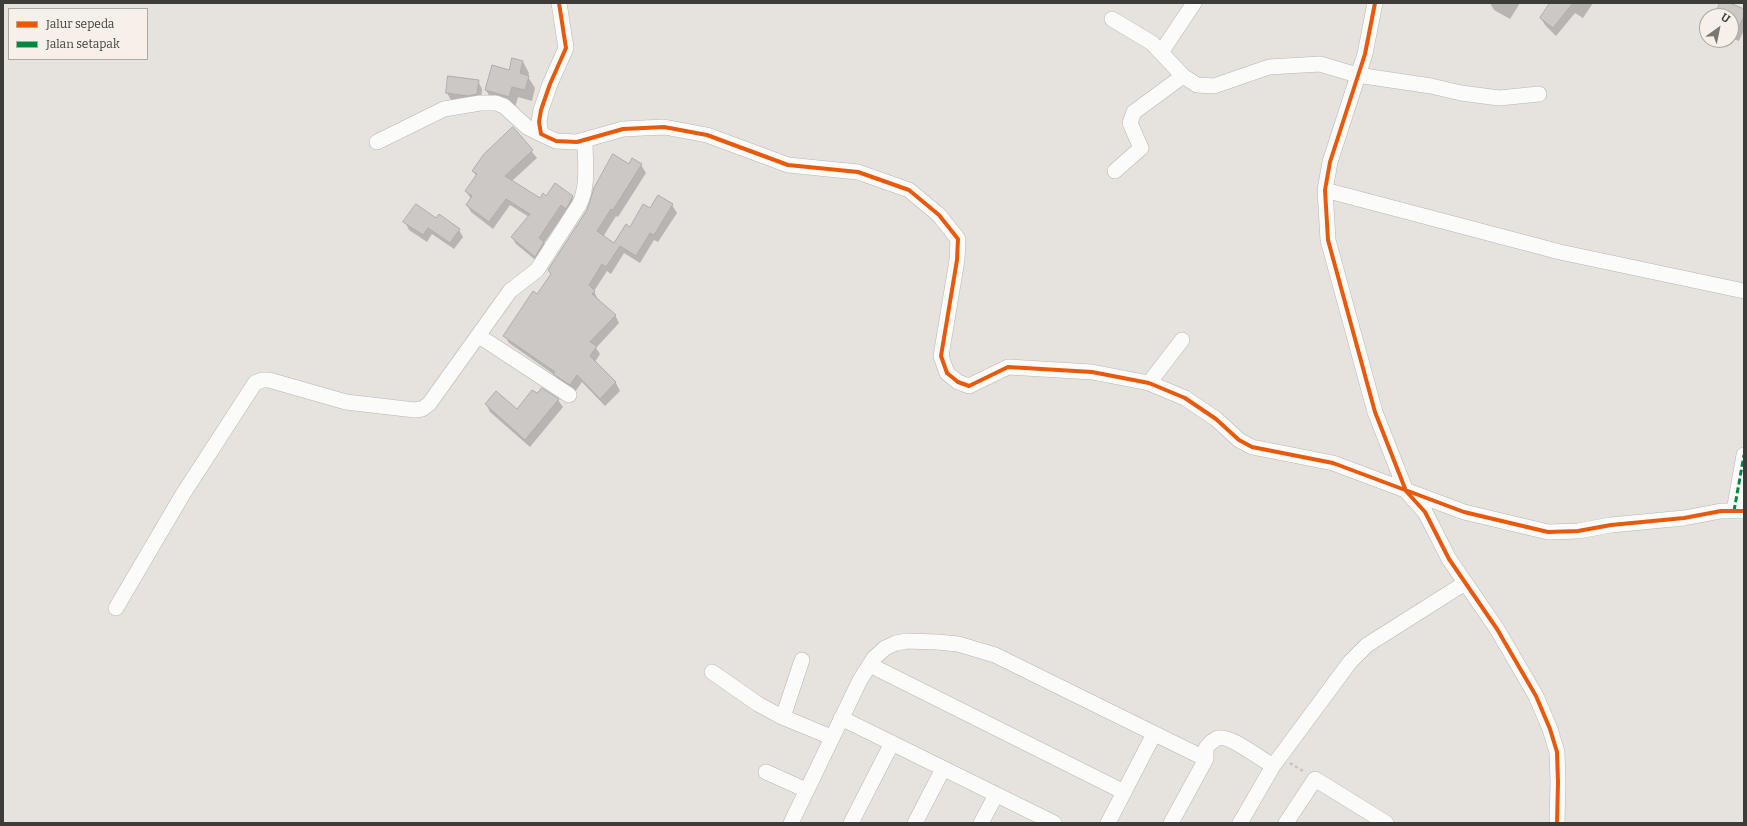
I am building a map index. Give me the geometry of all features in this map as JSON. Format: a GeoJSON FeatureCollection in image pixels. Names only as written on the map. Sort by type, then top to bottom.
{"type":"FeatureCollection","features":[{"type":"Feature","properties":{"kind":"street"},"geometry":{"type":"LineString","coordinates":[[540,134],[539,122],[541,110],[550,84],[566,48],[559,3]]}},
{"type":"Feature","properties":{"kind":"street"},"geometry":{"type":"LineString","coordinates":[[1162,51],[1194,3]]}},
{"type":"Feature","properties":{"kind":"street"},"geometry":{"type":"LineString","coordinates":[[1375,3],[1365,54],[1330,162],[1325,190],[1328,240],[1375,412],[1408,494],[1425,512],[1449,559],[1509,649],[1536,696],[1550,729],[1557,752],[1557,823]]}},
{"type":"Feature","properties":{"kind":"street"},"geometry":{"type":"LineString","coordinates":[[1112,19],[1152,43],[1162,51],[1183,76],[1197,85],[1214,86],[1268,67],[1320,64],[1358,75],[1431,86],[1461,93],[1499,98],[1539,94]]}},
{"type":"Feature","properties":{"kind":"street"},"geometry":{"type":"LineString","coordinates":[[1115,171],[1141,148],[1130,123],[1134,112],[1183,76]]}},
{"type":"Feature","properties":{"kind":"street"},"geometry":{"type":"LineString","coordinates":[[377,142],[444,109],[496,103],[504,106],[527,127],[556,141],[577,142],[623,128],[664,127],[707,135],[788,165],[858,172],[909,190],[939,215],[958,239],[957,260],[941,356],[947,373],[958,382],[969,386],[1008,367],[1092,372],[1149,383],[1184,398],[1216,419],[1239,440],[1252,447],[1333,463],[1408,494],[1464,512],[1548,532],[1578,531],[1611,525],[1684,518],[1721,511],[1739,511],[1744,455]]}},
{"type":"Feature","properties":{"kind":"street"},"geometry":{"type":"LineString","coordinates":[[116,608],[183,494],[255,383],[262,380],[269,380],[346,402],[415,410],[422,409],[429,404],[510,291],[532,275],[541,265],[584,195],[584,140]]}},
{"type":"Feature","properties":{"kind":"street"},"geometry":{"type":"LineString","coordinates":[[1325,190],[1560,252],[1744,291]]}},
{"type":"Feature","properties":{"kind":"street"},"geometry":{"type":"LineString","coordinates":[[479,336],[568,395]]}},
{"type":"Feature","properties":{"kind":"street"},"geometry":{"type":"LineString","coordinates":[[1149,383],[1182,340]]}},
{"type":"Feature","properties":{"kind":"street"},"geometry":{"type":"LineString","coordinates":[[1240,823],[1276,762],[1340,673],[1358,653],[1367,645],[1465,583]]}},
{"type":"Feature","properties":{"kind":"street"},"geometry":{"type":"LineString","coordinates":[[791,823],[831,737],[860,680],[874,658],[885,648],[896,643],[907,641],[958,644],[995,655],[1206,759]]}},
{"type":"Feature","properties":{"kind":"street"},"geometry":{"type":"LineString","coordinates":[[783,717],[802,660]]}},
{"type":"Feature","properties":{"kind":"street"},"geometry":{"type":"LineString","coordinates":[[870,665],[1124,792]]}},
{"type":"Feature","properties":{"kind":"street"},"geometry":{"type":"LineString","coordinates":[[712,672],[758,704],[783,717],[831,737]]}},
{"type":"Feature","properties":{"kind":"street"},"geometry":{"type":"LineString","coordinates":[[841,718],[1048,822]]}},
{"type":"Feature","properties":{"kind":"street"},"geometry":{"type":"LineString","coordinates":[[1108,823],[1154,734]]}},
{"type":"Feature","properties":{"kind":"street"},"geometry":{"type":"LineString","coordinates":[[1171,823],[1206,759],[1206,748],[1219,737],[1230,739],[1276,762]]}},
{"type":"Feature","properties":{"kind":"street"},"geometry":{"type":"LineString","coordinates":[[851,823],[892,743]]}},
{"type":"Feature","properties":{"kind":"street"},"geometry":{"type":"LineString","coordinates":[[915,823],[943,768]]}},
{"type":"Feature","properties":{"kind":"street"},"geometry":{"type":"LineString","coordinates":[[766,772],[806,790]]}},
{"type":"Feature","properties":{"kind":"street"},"geometry":{"type":"LineString","coordinates":[[1288,822],[1315,779],[1386,823]]}},
{"type":"Feature","properties":{"kind":"street"},"geometry":{"type":"LineString","coordinates":[[981,823],[996,795]]}},
{"type":"Feature","properties":{"kind":"path"},"geometry":{"type":"LineString","coordinates":[[1276,762],[1315,779]]}},
{"type":"Feature","properties":{"kind":"building"},"geometry":{"type":"Polygon","coordinates":[[[1550,3],[1573,3],[1553,28],[1540,18],[1550,3]]]}},
{"type":"Feature","properties":{"kind":"building"},"geometry":{"type":"Polygon","coordinates":[[[1720,3],[1730,3],[1744,9],[1744,16],[1739,27],[1739,8],[1718,8],[1720,3]]]}},
{"type":"Feature","properties":{"kind":"building"},"geometry":{"type":"Polygon","coordinates":[[[512,58],[523,61],[520,73],[529,76],[525,90],[512,87],[509,97],[485,90],[492,65],[509,70],[512,58]]]}},
{"type":"Feature","properties":{"kind":"building"},"geometry":{"type":"Polygon","coordinates":[[[448,76],[479,80],[477,94],[468,96],[446,93],[448,76]]]}},
{"type":"Feature","properties":{"kind":"building"},"geometry":{"type":"Polygon","coordinates":[[[513,127],[533,150],[505,176],[540,198],[543,193],[546,196],[555,183],[573,196],[566,209],[561,205],[539,238],[544,242],[535,257],[511,237],[530,214],[506,199],[489,222],[466,205],[472,196],[465,191],[477,174],[472,171],[484,154],[513,127]]]}},
{"type":"Feature","properties":{"kind":"building"},"geometry":{"type":"Polygon","coordinates":[[[613,154],[629,164],[632,158],[642,164],[613,210],[611,209],[597,231],[614,243],[626,224],[630,227],[643,204],[650,208],[658,195],[673,204],[654,235],[650,233],[636,256],[620,246],[606,267],[602,264],[589,285],[595,291],[592,294],[616,315],[590,342],[597,346],[590,356],[616,382],[600,399],[577,375],[570,385],[553,374],[555,372],[503,336],[533,291],[537,294],[551,274],[548,270],[587,210],[594,188],[613,154]]]}},
{"type":"Feature","properties":{"kind":"building"},"geometry":{"type":"Polygon","coordinates":[[[416,204],[436,218],[439,214],[460,229],[450,243],[428,228],[423,235],[403,222],[416,204]]]}},
{"type":"Feature","properties":{"kind":"building"},"geometry":{"type":"Polygon","coordinates":[[[542,388],[559,399],[525,440],[485,404],[496,391],[517,409],[532,390],[537,393],[542,388]]]}},
{"type":"Feature","properties":{"kind":"marked path"},"geometry":{"type":"LineString","coordinates":[[1734,511],[1744,455]]}},
{"type":"Feature","properties":{"kind":"cycle path"},"geometry":{"type":"LineString","coordinates":[[559,3],[566,48],[550,84],[541,110],[539,122],[541,134],[556,141],[577,142],[623,129],[664,127],[707,135],[788,165],[858,172],[909,190],[939,215],[958,239],[957,260],[941,356],[947,373],[958,382],[969,386],[1008,367],[1092,372],[1149,383],[1185,398],[1216,419],[1239,440],[1252,447],[1333,463],[1464,512],[1548,532],[1578,531],[1611,525],[1684,518],[1721,511],[1744,511]]}},
{"type":"Feature","properties":{"kind":"cycle path"},"geometry":{"type":"LineString","coordinates":[[1375,3],[1365,54],[1330,162],[1325,190],[1328,240],[1375,412],[1406,491],[1425,512],[1449,559],[1497,629],[1536,696],[1550,729],[1557,752],[1557,823]]}}]}
